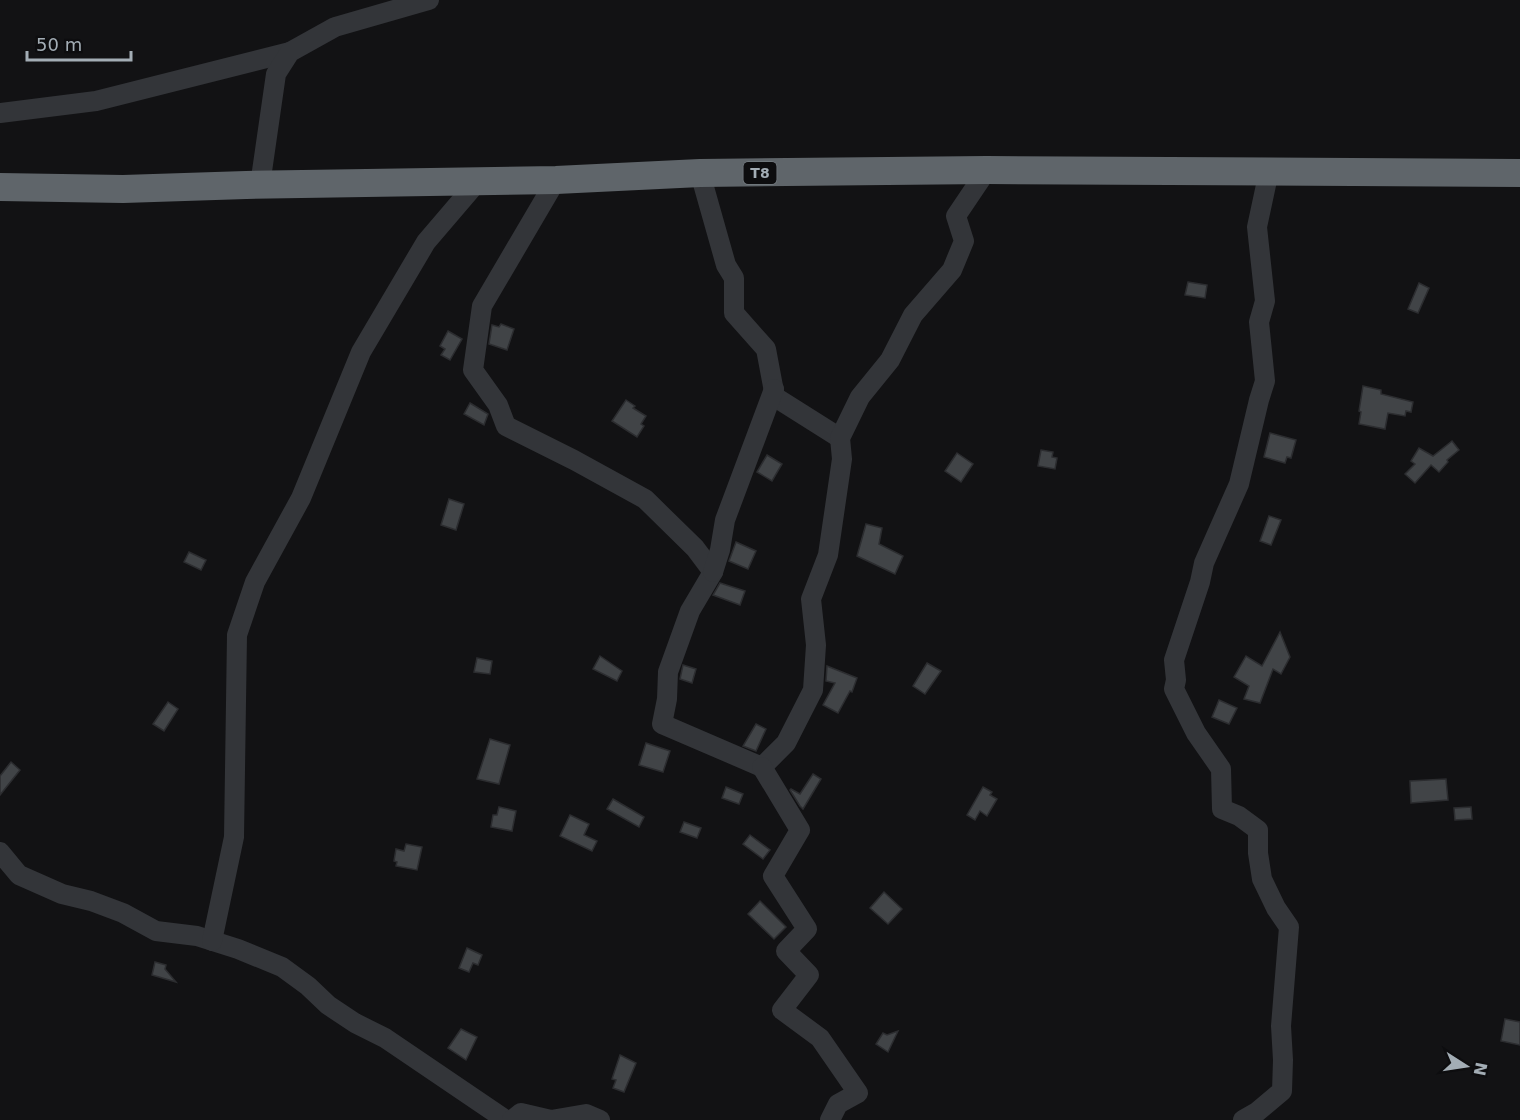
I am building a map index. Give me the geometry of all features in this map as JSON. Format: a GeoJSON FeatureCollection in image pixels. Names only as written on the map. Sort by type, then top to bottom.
{"type":"FeatureCollection","features":[{"type":"Feature","properties":{"kind":"highway","name":"T8"},"geometry":{"type":"LineString","coordinates":[[0,187],[123,189],[556,180],[700,173],[987,170],[1520,173]]}},
{"type":"Feature","properties":{"kind":"street"},"geometry":{"type":"LineString","coordinates":[[0,113],[96,101],[290,52],[335,27],[429,0]]}},
{"type":"Feature","properties":{"kind":"street"},"geometry":{"type":"LineString","coordinates":[[260,185],[276,74],[290,52]]}},
{"type":"Feature","properties":{"kind":"street"},"geometry":{"type":"LineString","coordinates":[[762,767],[786,743],[813,690],[816,645],[811,598],[828,555],[842,459],[840,438],[860,397],[890,360],[913,315],[952,270],[964,242],[956,216],[987,170]]}},
{"type":"Feature","properties":{"kind":"street"},"geometry":{"type":"LineString","coordinates":[[1243,1120],[1257,1112],[1282,1091],[1281,1026],[1289,927],[1276,908],[1262,879],[1258,853],[1258,830],[1239,816],[1222,809],[1221,769],[1196,733],[1174,689],[1176,680],[1174,660],[1204,563],[1239,484],[1265,381],[1259,322],[1265,301],[1257,227],[1269,171]]}},
{"type":"Feature","properties":{"kind":"street"},"geometry":{"type":"LineString","coordinates":[[700,173],[726,265],[734,278],[734,313],[766,349],[775,396],[840,438]]}},
{"type":"Feature","properties":{"kind":"street"},"geometry":{"type":"LineString","coordinates":[[212,941],[234,837],[237,634],[255,582],[302,498],[362,352],[426,242],[479,180]]}},
{"type":"Feature","properties":{"kind":"street"},"geometry":{"type":"LineString","coordinates":[[556,180],[482,306],[473,370],[498,405],[506,426],[645,498],[695,548],[713,572]]}},
{"type":"Feature","properties":{"kind":"street"},"geometry":{"type":"LineString","coordinates":[[774,389],[725,519],[720,550],[713,572],[690,611],[668,672],[667,699],[662,724],[762,767],[800,830],[773,876],[807,929],[786,951],[809,975],[782,1011],[820,1038],[858,1093],[838,1104],[830,1120]]}},
{"type":"Feature","properties":{"kind":"street"},"geometry":{"type":"LineString","coordinates":[[0,852],[19,875],[62,894],[91,900],[123,913],[156,931],[197,936],[282,967],[308,986],[328,1005],[355,1023],[386,1038],[506,1120]]}},
{"type":"Feature","properties":{"kind":"street"},"geometry":{"type":"LineString","coordinates":[[512,1120],[521,1113],[551,1120],[586,1114],[600,1120]]}},
{"type":"Feature","properties":{"kind":"building"},"geometry":{"type":"Polygon","coordinates":[[[1188,282],[1207,285],[1205,298],[1185,295],[1188,282]]]}},
{"type":"Feature","properties":{"kind":"building"},"geometry":{"type":"Polygon","coordinates":[[[1419,283],[1429,288],[1418,313],[1408,309],[1419,283]]]}},
{"type":"Feature","properties":{"kind":"building"},"geometry":{"type":"Polygon","coordinates":[[[501,324],[514,329],[507,350],[489,344],[492,325],[499,327],[501,324]]]}},
{"type":"Feature","properties":{"kind":"building"},"geometry":{"type":"Polygon","coordinates":[[[448,331],[462,339],[450,360],[441,355],[445,349],[440,346],[448,331]]]}},
{"type":"Feature","properties":{"kind":"building"},"geometry":{"type":"Polygon","coordinates":[[[1363,386],[1381,390],[1381,394],[1413,402],[1411,412],[1406,411],[1405,416],[1388,413],[1385,429],[1359,424],[1363,386]]]}},
{"type":"Feature","properties":{"kind":"building"},"geometry":{"type":"Polygon","coordinates":[[[626,400],[635,406],[633,408],[646,416],[641,424],[644,426],[637,437],[612,421],[626,400]]]}},
{"type":"Feature","properties":{"kind":"building"},"geometry":{"type":"Polygon","coordinates":[[[470,403],[488,414],[484,425],[464,414],[470,403]]]}},
{"type":"Feature","properties":{"kind":"building"},"geometry":{"type":"Polygon","coordinates":[[[1270,433],[1296,440],[1291,458],[1287,457],[1285,463],[1264,457],[1270,433]]]}},
{"type":"Feature","properties":{"kind":"building"},"geometry":{"type":"Polygon","coordinates":[[[1452,441],[1459,450],[1447,460],[1448,462],[1439,472],[1431,465],[1415,483],[1405,474],[1415,464],[1411,461],[1419,448],[1433,456],[1452,441]]]}},
{"type":"Feature","properties":{"kind":"building"},"geometry":{"type":"Polygon","coordinates":[[[1041,450],[1053,452],[1052,457],[1057,458],[1055,469],[1038,466],[1041,450]]]}},
{"type":"Feature","properties":{"kind":"building"},"geometry":{"type":"Polygon","coordinates":[[[957,453],[973,464],[961,482],[945,471],[957,453]]]}},
{"type":"Feature","properties":{"kind":"building"},"geometry":{"type":"Polygon","coordinates":[[[767,455],[782,464],[772,481],[757,472],[767,455]]]}},
{"type":"Feature","properties":{"kind":"building"},"geometry":{"type":"Polygon","coordinates":[[[449,499],[464,504],[456,530],[441,525],[449,499]]]}},
{"type":"Feature","properties":{"kind":"building"},"geometry":{"type":"Polygon","coordinates":[[[1269,516],[1281,520],[1271,545],[1260,541],[1269,516]]]}},
{"type":"Feature","properties":{"kind":"building"},"geometry":{"type":"Polygon","coordinates":[[[866,524],[882,528],[879,544],[903,556],[895,574],[857,556],[866,524]]]}},
{"type":"Feature","properties":{"kind":"building"},"geometry":{"type":"Polygon","coordinates":[[[736,542],[756,551],[748,569],[729,561],[736,542]]]}},
{"type":"Feature","properties":{"kind":"building"},"geometry":{"type":"Polygon","coordinates":[[[189,552],[206,560],[201,570],[184,562],[189,552]]]}},
{"type":"Feature","properties":{"kind":"building"},"geometry":{"type":"Polygon","coordinates":[[[720,583],[745,591],[740,605],[713,595],[720,583]]]}},
{"type":"Feature","properties":{"kind":"building"},"geometry":{"type":"Polygon","coordinates":[[[1280,632],[1290,657],[1281,674],[1273,669],[1260,703],[1244,699],[1249,686],[1234,677],[1246,656],[1262,666],[1280,632]]]}},
{"type":"Feature","properties":{"kind":"building"},"geometry":{"type":"Polygon","coordinates":[[[600,656],[622,671],[617,681],[593,669],[600,656]]]}},
{"type":"Feature","properties":{"kind":"building"},"geometry":{"type":"Polygon","coordinates":[[[477,658],[492,661],[490,674],[474,672],[477,658]]]}},
{"type":"Feature","properties":{"kind":"building"},"geometry":{"type":"Polygon","coordinates":[[[927,663],[941,671],[925,694],[913,686],[927,663]]]}},
{"type":"Feature","properties":{"kind":"building"},"geometry":{"type":"Polygon","coordinates":[[[683,665],[696,669],[692,683],[680,679],[683,665]]]}},
{"type":"Feature","properties":{"kind":"building"},"geometry":{"type":"Polygon","coordinates":[[[827,666],[857,678],[852,692],[850,691],[838,713],[823,705],[835,683],[826,681],[827,666]]]}},
{"type":"Feature","properties":{"kind":"building"},"geometry":{"type":"Polygon","coordinates":[[[1219,700],[1237,708],[1229,724],[1212,717],[1219,700]]]}},
{"type":"Feature","properties":{"kind":"building"},"geometry":{"type":"Polygon","coordinates":[[[168,702],[178,709],[164,731],[153,724],[168,702]]]}},
{"type":"Feature","properties":{"kind":"building"},"geometry":{"type":"Polygon","coordinates":[[[756,724],[766,729],[756,751],[743,746],[756,724]]]}},
{"type":"Feature","properties":{"kind":"building"},"geometry":{"type":"Polygon","coordinates":[[[490,739],[510,745],[499,784],[477,779],[490,739]]]}},
{"type":"Feature","properties":{"kind":"building"},"geometry":{"type":"Polygon","coordinates":[[[646,743],[670,751],[663,772],[639,765],[646,743]]]}},
{"type":"Feature","properties":{"kind":"building"},"geometry":{"type":"Polygon","coordinates":[[[11,762],[20,770],[0,795],[0,776],[11,762]]]}},
{"type":"Feature","properties":{"kind":"building"},"geometry":{"type":"Polygon","coordinates":[[[813,774],[821,779],[803,809],[790,790],[800,794],[813,774]]]}},
{"type":"Feature","properties":{"kind":"building"},"geometry":{"type":"Polygon","coordinates":[[[1446,779],[1448,800],[1411,803],[1410,781],[1446,779]]]}},
{"type":"Feature","properties":{"kind":"building"},"geometry":{"type":"Polygon","coordinates":[[[726,787],[743,794],[739,804],[722,798],[726,787]]]}},
{"type":"Feature","properties":{"kind":"building"},"geometry":{"type":"Polygon","coordinates":[[[983,787],[992,792],[990,795],[997,799],[987,816],[980,811],[975,820],[967,815],[983,787]]]}},
{"type":"Feature","properties":{"kind":"building"},"geometry":{"type":"Polygon","coordinates":[[[613,799],[644,817],[639,827],[607,809],[613,799]]]}},
{"type":"Feature","properties":{"kind":"building"},"geometry":{"type":"Polygon","coordinates":[[[499,807],[516,811],[512,831],[491,827],[493,815],[497,815],[499,807]]]}},
{"type":"Feature","properties":{"kind":"building"},"geometry":{"type":"Polygon","coordinates":[[[1471,807],[1472,819],[1455,820],[1454,808],[1471,807]]]}},
{"type":"Feature","properties":{"kind":"building"},"geometry":{"type":"Polygon","coordinates":[[[570,815],[589,824],[584,835],[597,841],[592,851],[560,836],[570,815]]]}},
{"type":"Feature","properties":{"kind":"building"},"geometry":{"type":"Polygon","coordinates":[[[684,822],[701,828],[697,838],[680,832],[684,822]]]}},
{"type":"Feature","properties":{"kind":"building"},"geometry":{"type":"Polygon","coordinates":[[[750,835],[770,850],[763,859],[743,844],[750,835]]]}},
{"type":"Feature","properties":{"kind":"building"},"geometry":{"type":"Polygon","coordinates":[[[406,844],[422,847],[417,870],[396,866],[397,862],[394,861],[396,849],[404,851],[406,844]]]}},
{"type":"Feature","properties":{"kind":"building"},"geometry":{"type":"Polygon","coordinates":[[[884,892],[902,909],[888,924],[870,908],[884,892]]]}},
{"type":"Feature","properties":{"kind":"building"},"geometry":{"type":"Polygon","coordinates":[[[760,901],[786,927],[774,939],[748,914],[760,901]]]}},
{"type":"Feature","properties":{"kind":"building"},"geometry":{"type":"Polygon","coordinates":[[[467,948],[482,955],[478,965],[473,963],[469,972],[459,968],[467,948]]]}},
{"type":"Feature","properties":{"kind":"building"},"geometry":{"type":"Polygon","coordinates":[[[155,962],[166,965],[165,969],[176,982],[152,975],[155,962]]]}},
{"type":"Feature","properties":{"kind":"building"},"geometry":{"type":"Polygon","coordinates":[[[1505,1019],[1520,1022],[1520,1045],[1501,1041],[1505,1019]]]}},
{"type":"Feature","properties":{"kind":"building"},"geometry":{"type":"Polygon","coordinates":[[[461,1029],[477,1037],[466,1060],[448,1048],[461,1029]]]}},
{"type":"Feature","properties":{"kind":"building"},"geometry":{"type":"Polygon","coordinates":[[[898,1031],[888,1052],[876,1044],[883,1033],[887,1035],[898,1031]]]}},
{"type":"Feature","properties":{"kind":"building"},"geometry":{"type":"Polygon","coordinates":[[[620,1055],[636,1063],[624,1092],[613,1088],[616,1080],[612,1079],[620,1055]]]}}]}
